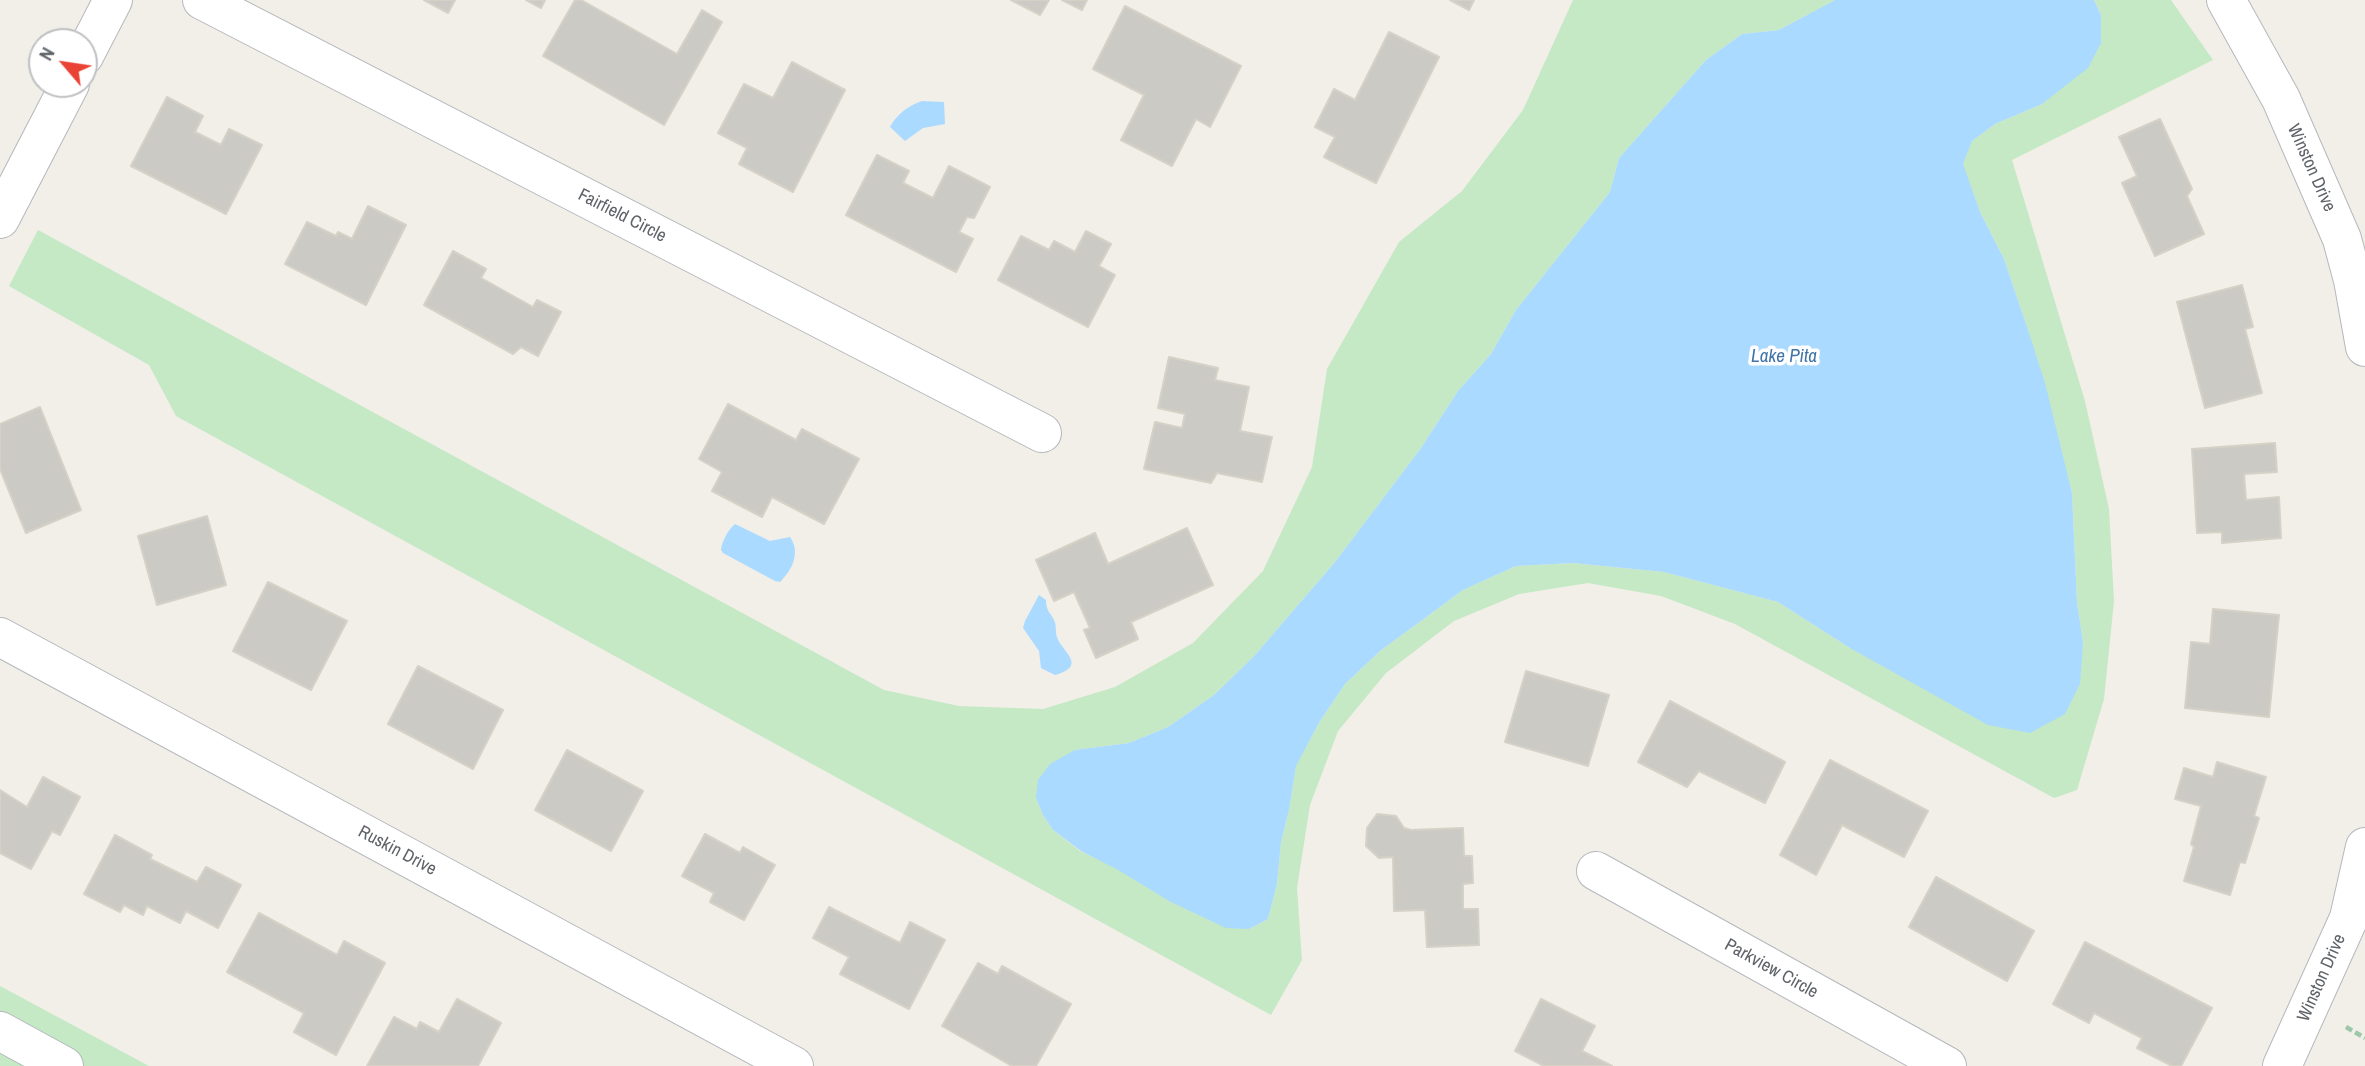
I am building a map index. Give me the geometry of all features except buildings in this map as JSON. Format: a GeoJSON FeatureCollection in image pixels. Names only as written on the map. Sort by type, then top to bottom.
{"type":"FeatureCollection","features":[{"type":"Feature","properties":{"kind":"street"},"geometry":{"type":"LineString","coordinates":[[98,29],[113,0]]}},
{"type":"Feature","properties":{"kind":"street","name":"Fairfield Circle"},"geometry":{"type":"LineString","coordinates":[[202,0],[1042,433]]}},
{"type":"Feature","properties":{"kind":"street","name":"Winston Drive"},"geometry":{"type":"LineString","coordinates":[[2226,0],[2281,99],[2359,279],[2365,347]]}},
{"type":"Feature","properties":{"kind":"street"},"geometry":{"type":"LineString","coordinates":[[0,219],[63,98]]}},
{"type":"Feature","properties":{"kind":"street","name":"Ruskin Drive"},"geometry":{"type":"LineString","coordinates":[[0,637],[794,1066]]}},
{"type":"Feature","properties":{"kind":"street","name":"Winston Drive"},"geometry":{"type":"LineString","coordinates":[[2282,1066],[2349,918],[2365,847]]}},
{"type":"Feature","properties":{"kind":"street","name":"Parkview Circle"},"geometry":{"type":"LineString","coordinates":[[1596,871],[1947,1066]]}},
{"type":"Feature","properties":{"kind":"street"},"geometry":{"type":"LineString","coordinates":[[0,1031],[64,1066]]}},
{"type":"Feature","properties":{"kind":"path"},"geometry":{"type":"LineString","coordinates":[[2346,1027],[2365,1038]]}},
{"type":"Feature","properties":{"kind":"green space"},"geometry":{"type":"Polygon","coordinates":[[[1573,0],[1835,0],[1779,30],[1742,34],[1706,60],[1619,158],[1610,192],[1516,310],[1491,354],[1458,391],[1421,448],[1335,562],[1255,655],[1214,695],[1168,727],[1129,743],[1075,750],[1036,798],[1043,815],[1053,830],[1080,851],[1249,929],[1268,919],[1277,884],[1281,842],[1296,765],[1320,721],[1345,684],[1380,651],[1463,590],[1516,566],[1573,563],[1664,572],[1778,602],[1850,648],[2083,643],[2077,602],[2072,493],[2026,324],[2004,259],[1980,212],[1962,164],[1972,141],[1995,124],[2042,104],[2101,15],[2094,0],[2171,0],[2213,60],[2012,160],[2085,401],[2109,509],[2114,601],[2104,699],[2077,790],[2054,798],[1735,624],[1661,596],[1588,583],[1519,594],[1454,621],[1386,673],[1338,731],[1310,805],[1297,888],[1302,960],[1271,1015],[176,416],[149,365],[9,286],[38,230],[884,690],[959,706],[1043,709],[1115,687],[1193,643],[1263,571],[1312,467],[1327,369],[1399,242],[1462,191],[1523,110],[1573,0]]]}},
{"type":"Feature","properties":{"kind":"green space"},"geometry":{"type":"Polygon","coordinates":[[[0,986],[149,1066],[0,1066],[0,986]]]}},
{"type":"Feature","properties":{"kind":"water","name":"Lake Pita"},"geometry":{"type":"Polygon","coordinates":[[[1835,0],[2094,0],[2101,15],[2101,43],[2088,68],[2042,104],[1995,124],[1972,141],[1963,164],[1980,212],[2004,259],[2026,324],[2045,383],[2072,493],[2077,602],[2083,643],[2080,684],[2065,714],[2030,733],[1988,725],[1850,648],[1778,602],[1664,572],[1573,563],[1516,566],[1463,590],[1380,651],[1345,684],[1320,721],[1296,766],[1281,842],[1277,884],[1268,919],[1249,929],[1226,928],[1169,901],[1081,851],[1053,830],[1036,798],[1038,780],[1050,764],[1075,750],[1129,743],[1168,727],[1214,695],[1255,655],[1335,562],[1421,448],[1458,391],[1491,354],[1516,310],[1610,192],[1619,158],[1706,60],[1742,34],[1779,30],[1835,0]]]}},
{"type":"Feature","properties":{"kind":"water"},"geometry":{"type":"Polygon","coordinates":[[[922,101],[944,102],[945,124],[923,128],[905,141],[890,127],[903,111],[922,101]]]}},
{"type":"Feature","properties":{"kind":"water"},"geometry":{"type":"Polygon","coordinates":[[[735,524],[770,541],[790,537],[795,549],[794,561],[780,582],[723,553],[721,550],[724,539],[735,524]]]}},
{"type":"Feature","properties":{"kind":"water"},"geometry":{"type":"Polygon","coordinates":[[[1039,595],[1046,600],[1059,642],[1072,663],[1065,671],[1055,675],[1041,668],[1039,651],[1023,628],[1039,595]]]}}]}
